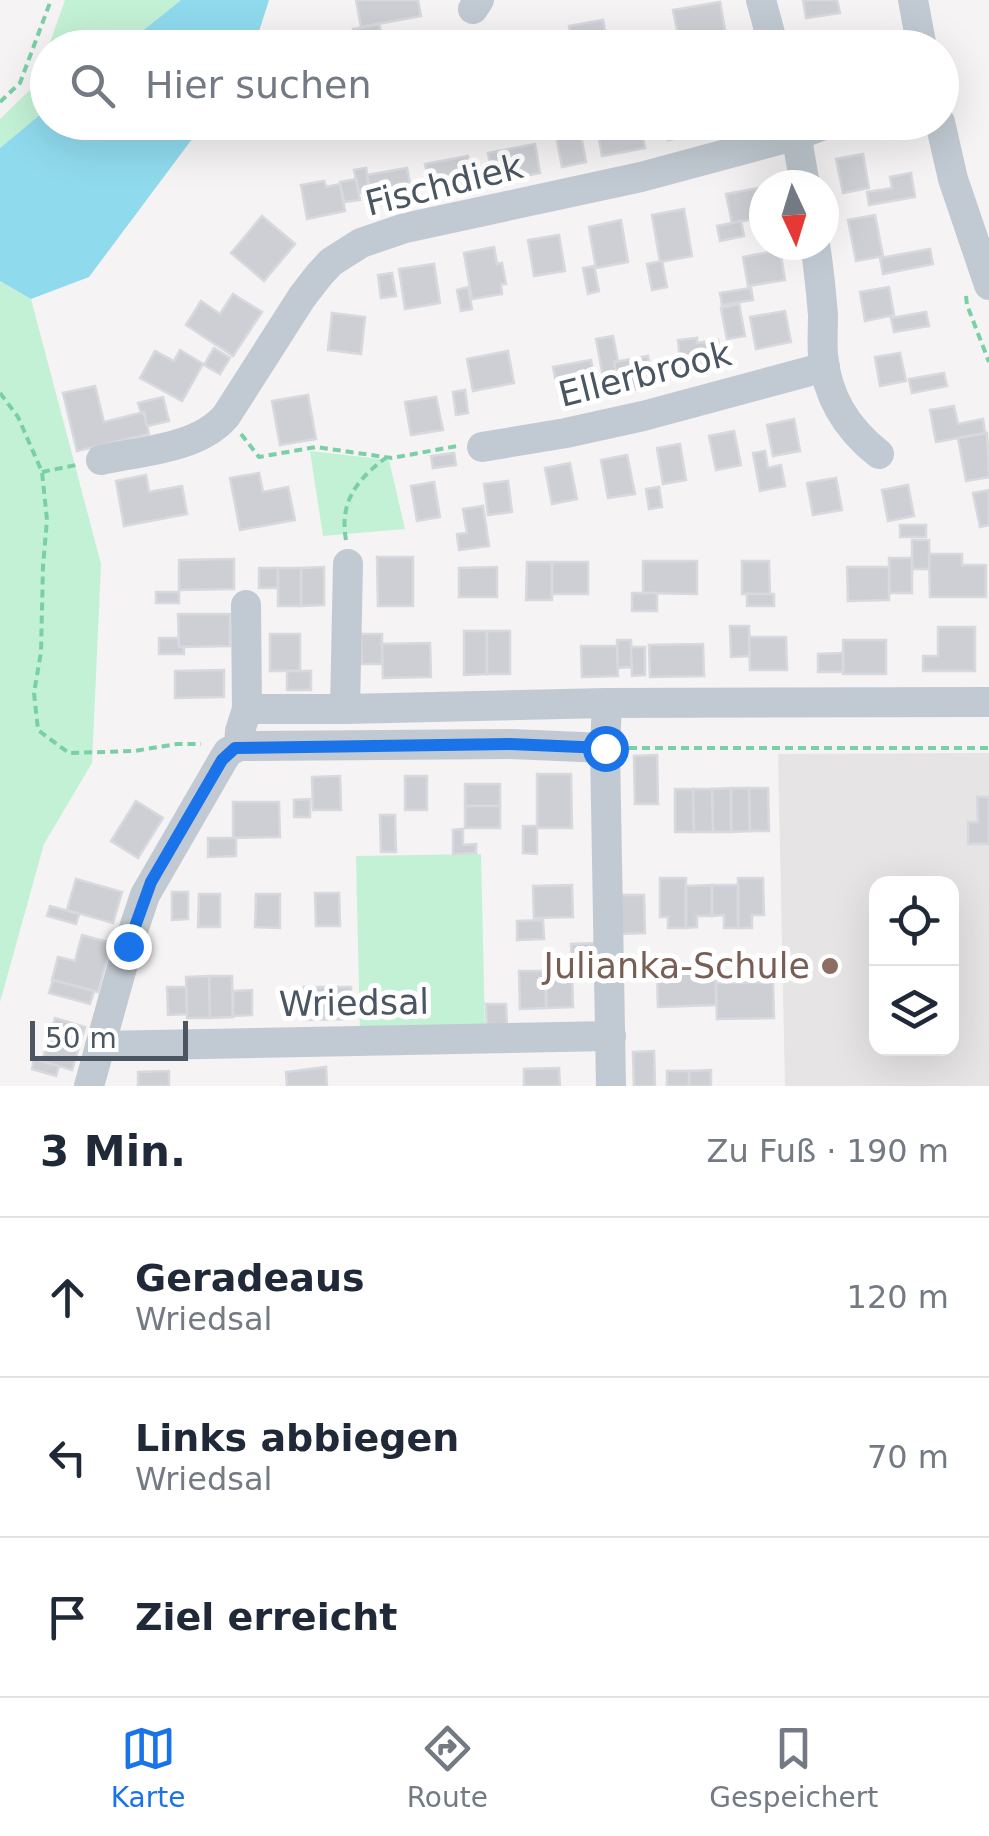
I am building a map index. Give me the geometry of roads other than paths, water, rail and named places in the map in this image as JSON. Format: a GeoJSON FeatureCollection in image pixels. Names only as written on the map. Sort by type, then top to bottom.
{"type":"FeatureCollection","features":[{"type":"Feature","properties":{"kind":"street"},"geometry":{"type":"LineString","coordinates":[[761,0],[769,30]]}},
{"type":"Feature","properties":{"kind":"street"},"geometry":{"type":"LineString","coordinates":[[913,0],[919,30]]}},
{"type":"Feature","properties":{"kind":"street","name":"Fischdiek"},"geometry":{"type":"LineString","coordinates":[[101,460],[189,442],[214,429],[319,275],[360,243],[404,228],[642,178],[761,140]]}},
{"type":"Feature","properties":{"kind":"street"},"geometry":{"type":"LineString","coordinates":[[797,140],[802,170]]}},
{"type":"Feature","properties":{"kind":"street"},"geometry":{"type":"LineString","coordinates":[[944,140],[953,179],[989,285]]}},
{"type":"Feature","properties":{"kind":"street"},"geometry":{"type":"LineString","coordinates":[[817,260],[824,367],[829,386],[857,437],[879,454]]}},
{"type":"Feature","properties":{"kind":"street","name":"Ellerbrook"},"geometry":{"type":"LineString","coordinates":[[482,446],[642,416],[824,367]]}},
{"type":"Feature","properties":{"kind":"street"},"geometry":{"type":"LineString","coordinates":[[345,709],[348,564]]}},
{"type":"Feature","properties":{"kind":"street"},"geometry":{"type":"LineString","coordinates":[[89,1086],[145,895],[234,749],[240,731],[247,709],[246,604]]}},
{"type":"Feature","properties":{"kind":"street"},"geometry":{"type":"LineString","coordinates":[[247,709],[989,702]]}},
{"type":"Feature","properties":{"kind":"street"},"geometry":{"type":"LineString","coordinates":[[607,703],[612,1086]]}},
{"type":"Feature","properties":{"kind":"street"},"geometry":{"type":"LineString","coordinates":[[234,749],[510,744],[605,748]]}},
{"type":"Feature","properties":{"kind":"street","name":"Wriedsal"},"geometry":{"type":"LineString","coordinates":[[100,1046],[610,1036]]}},
{"type":"Feature","properties":{"kind":"water"},"geometry":{"type":"Polygon","coordinates":[[[181,0],[269,0],[259,30],[144,30],[181,0]]]}},
{"type":"Feature","properties":{"kind":"water"},"geometry":{"type":"Polygon","coordinates":[[[30,123],[30,140],[191,140],[89,277],[31,299],[0,281],[0,148],[30,123]]]}},
{"type":"Feature","properties":{"kind":"place","name":"Julianka-Schule"},"geometry":{"type":"Point","coordinates":[830,966]}}]}
